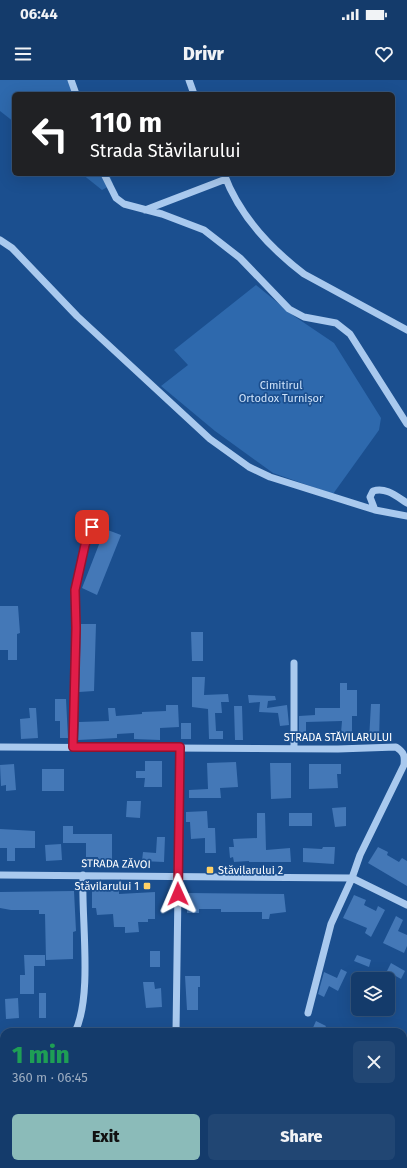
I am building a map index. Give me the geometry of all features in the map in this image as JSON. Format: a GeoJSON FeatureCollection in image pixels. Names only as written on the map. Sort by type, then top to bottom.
{"type":"FeatureCollection","features":[{"type":"Feature","properties":{"kind":"street"},"geometry":{"type":"LineString","coordinates":[[71,80],[75,92]]}},
{"type":"Feature","properties":{"kind":"street"},"geometry":{"type":"LineString","coordinates":[[189,80],[193,92]]}},
{"type":"Feature","properties":{"kind":"street"},"geometry":{"type":"LineString","coordinates":[[105,176],[116,198],[124,204],[162,214],[204,230],[240,258],[289,309],[304,317],[336,323],[350,334],[407,424]]}},
{"type":"Feature","properties":{"kind":"street"},"geometry":{"type":"LineString","coordinates":[[145,210],[225,176],[254,226],[271,246],[289,262],[304,274],[407,330]]}},
{"type":"Feature","properties":{"kind":"street"},"geometry":{"type":"LineString","coordinates":[[0,240],[12,248],[77,316],[210,440],[249,467],[270,477],[375,510],[407,516]]}},
{"type":"Feature","properties":{"kind":"street"},"geometry":{"type":"LineString","coordinates":[[375,510],[370,497],[373,491],[379,489],[391,493],[407,503]]}},
{"type":"Feature","properties":{"kind":"street"},"geometry":{"type":"LineString","coordinates":[[73,747],[76,628],[75,590],[85,545],[92,527]]}},
{"type":"Feature","properties":{"kind":"street"},"geometry":{"type":"LineString","coordinates":[[294,663],[294,748]]}},
{"type":"Feature","properties":{"kind":"street","name":"STRADA STĂVILARULUI"},"geometry":{"type":"LineString","coordinates":[[0,747],[396,747],[402,750],[405,756],[404,765],[360,856],[352,878]]}},
{"type":"Feature","properties":{"kind":"street"},"geometry":{"type":"LineString","coordinates":[[176,1028],[180,747]]}},
{"type":"Feature","properties":{"kind":"street","name":"STRADA ZĂVOI"},"geometry":{"type":"LineString","coordinates":[[0,875],[352,878]]}},
{"type":"Feature","properties":{"kind":"street"},"geometry":{"type":"LineString","coordinates":[[76,1028],[82,1009],[84,987],[82,875]]}},
{"type":"Feature","properties":{"kind":"street"},"geometry":{"type":"LineString","coordinates":[[308,1013],[331,924],[352,878],[407,905]]}},
{"type":"Feature","properties":{"kind":"green space"},"geometry":{"type":"Polygon","coordinates":[[[0,80],[74,80],[78,92],[12,92],[12,120],[0,111],[0,80]]]}},
{"type":"Feature","properties":{"kind":"green space"},"geometry":{"type":"Polygon","coordinates":[[[84,176],[110,176],[113,184],[102,190],[84,176]]]}},
{"type":"Feature","properties":{"kind":"green space","name":"Cimitirul Ortodox Turnișor"},"geometry":{"type":"Polygon","coordinates":[[[256,285],[294,316],[334,343],[381,418],[379,430],[333,494],[273,473],[215,431],[161,386],[188,365],[174,350],[256,285]]]}},
{"type":"Feature","properties":{"kind":"building"},"geometry":{"type":"Polygon","coordinates":[[[105,529],[121,535],[97,595],[82,588],[105,529]]]}},
{"type":"Feature","properties":{"kind":"building"},"geometry":{"type":"Polygon","coordinates":[[[0,606],[18,606],[20,633],[17,634],[17,660],[8,660],[8,650],[0,650],[0,606]]]}},
{"type":"Feature","properties":{"kind":"building"},"geometry":{"type":"Polygon","coordinates":[[[81,624],[96,624],[94,691],[79,692],[81,624]]]}},
{"type":"Feature","properties":{"kind":"building"},"geometry":{"type":"Polygon","coordinates":[[[191,632],[203,632],[203,661],[192,661],[191,632]]]}},
{"type":"Feature","properties":{"kind":"building"},"geometry":{"type":"Polygon","coordinates":[[[192,677],[205,677],[204,695],[228,694],[229,702],[221,702],[222,713],[215,713],[216,731],[223,731],[223,739],[209,739],[208,709],[192,707],[192,677]]]}},
{"type":"Feature","properties":{"kind":"building"},"geometry":{"type":"Polygon","coordinates":[[[340,683],[347,683],[347,690],[357,690],[357,716],[352,716],[352,733],[341,733],[342,721],[306,722],[306,732],[299,733],[299,716],[315,715],[315,708],[340,708],[340,683]]]}},
{"type":"Feature","properties":{"kind":"building"},"geometry":{"type":"Polygon","coordinates":[[[248,695],[275,696],[276,700],[268,701],[267,708],[287,705],[289,725],[280,726],[278,713],[259,712],[260,702],[249,703],[248,695]]]}},
{"type":"Feature","properties":{"kind":"building"},"geometry":{"type":"Polygon","coordinates":[[[55,699],[66,699],[68,738],[60,738],[60,721],[55,721],[55,699]]]}},
{"type":"Feature","properties":{"kind":"building"},"geometry":{"type":"Polygon","coordinates":[[[371,704],[380,704],[379,741],[369,740],[371,704]]]}},
{"type":"Feature","properties":{"kind":"building"},"geometry":{"type":"Polygon","coordinates":[[[166,705],[178,705],[179,727],[160,728],[160,740],[134,739],[134,733],[117,734],[117,738],[78,740],[79,722],[109,721],[108,708],[115,708],[116,716],[142,714],[142,712],[166,711],[166,705]]]}},
{"type":"Feature","properties":{"kind":"building"},"geometry":{"type":"Polygon","coordinates":[[[234,706],[242,706],[243,740],[235,740],[234,706]]]}},
{"type":"Feature","properties":{"kind":"building"},"geometry":{"type":"Polygon","coordinates":[[[29,708],[36,708],[38,738],[21,739],[20,719],[30,718],[29,708]]]}},
{"type":"Feature","properties":{"kind":"building"},"geometry":{"type":"Polygon","coordinates":[[[181,723],[191,723],[191,739],[181,739],[181,723]]]}},
{"type":"Feature","properties":{"kind":"building"},"geometry":{"type":"Polygon","coordinates":[[[145,761],[162,761],[162,787],[144,787],[145,778],[136,778],[136,771],[145,771],[145,761]]]}},
{"type":"Feature","properties":{"kind":"building"},"geometry":{"type":"Polygon","coordinates":[[[236,762],[238,787],[220,788],[221,798],[189,798],[189,790],[208,789],[207,763],[236,762]]]}},
{"type":"Feature","properties":{"kind":"building"},"geometry":{"type":"Polygon","coordinates":[[[270,763],[291,763],[291,798],[271,799],[270,763]]]}},
{"type":"Feature","properties":{"kind":"building"},"geometry":{"type":"Polygon","coordinates":[[[14,764],[16,790],[6,791],[6,785],[1,786],[0,765],[14,764]]]}},
{"type":"Feature","properties":{"kind":"building"},"geometry":{"type":"Polygon","coordinates":[[[309,764],[341,764],[341,774],[337,774],[338,788],[309,789],[309,764]]]}},
{"type":"Feature","properties":{"kind":"building"},"geometry":{"type":"Polygon","coordinates":[[[42,769],[64,769],[64,791],[42,791],[42,769]]]}},
{"type":"Feature","properties":{"kind":"building"},"geometry":{"type":"Polygon","coordinates":[[[127,801],[141,801],[140,818],[126,817],[127,801]]]}},
{"type":"Feature","properties":{"kind":"building"},"geometry":{"type":"Polygon","coordinates":[[[346,807],[346,826],[335,827],[332,808],[346,807]]]}},
{"type":"Feature","properties":{"kind":"building"},"geometry":{"type":"Polygon","coordinates":[[[207,811],[208,828],[215,828],[216,853],[205,853],[205,838],[191,839],[190,822],[186,822],[186,812],[207,811]]]}},
{"type":"Feature","properties":{"kind":"building"},"geometry":{"type":"Polygon","coordinates":[[[257,813],[265,813],[266,850],[290,848],[291,862],[234,862],[233,857],[230,858],[229,847],[234,847],[233,839],[257,838],[257,813]]]}},
{"type":"Feature","properties":{"kind":"building"},"geometry":{"type":"Polygon","coordinates":[[[289,813],[312,813],[312,826],[289,826],[289,813]]]}},
{"type":"Feature","properties":{"kind":"building"},"geometry":{"type":"Polygon","coordinates":[[[63,826],[73,826],[73,834],[112,834],[112,861],[98,861],[98,857],[86,857],[86,843],[63,843],[63,826]]]}},
{"type":"Feature","properties":{"kind":"building"},"geometry":{"type":"Polygon","coordinates":[[[0,829],[35,831],[35,848],[15,848],[15,861],[7,861],[7,848],[0,848],[0,829]]]}},
{"type":"Feature","properties":{"kind":"building"},"geometry":{"type":"Polygon","coordinates":[[[157,837],[165,837],[164,862],[142,861],[143,852],[156,853],[157,837]]]}},
{"type":"Feature","properties":{"kind":"building"},"geometry":{"type":"Polygon","coordinates":[[[61,844],[62,860],[46,861],[45,845],[61,844]]]}},
{"type":"Feature","properties":{"kind":"building"},"geometry":{"type":"Polygon","coordinates":[[[323,847],[335,847],[334,864],[303,862],[303,848],[322,849],[323,847]]]}},
{"type":"Feature","properties":{"kind":"building"},"geometry":{"type":"Polygon","coordinates":[[[378,847],[388,852],[387,855],[399,862],[402,858],[407,861],[407,886],[368,863],[378,847]]]}},
{"type":"Feature","properties":{"kind":"building"},"geometry":{"type":"Polygon","coordinates":[[[92,890],[119,891],[119,894],[155,892],[155,919],[148,919],[148,922],[138,922],[139,932],[125,933],[125,927],[114,927],[113,914],[97,915],[96,908],[92,908],[92,890]]]}},
{"type":"Feature","properties":{"kind":"building"},"geometry":{"type":"Polygon","coordinates":[[[74,891],[76,931],[73,932],[73,959],[46,960],[45,914],[39,914],[39,910],[11,910],[0,908],[0,892],[74,891]]]}},
{"type":"Feature","properties":{"kind":"building"},"geometry":{"type":"Polygon","coordinates":[[[187,893],[284,894],[286,912],[270,914],[269,919],[262,919],[262,912],[221,912],[221,909],[199,909],[199,913],[187,913],[187,893]]]}},
{"type":"Feature","properties":{"kind":"building"},"geometry":{"type":"Polygon","coordinates":[[[354,895],[366,900],[364,905],[376,911],[378,906],[385,910],[371,937],[365,933],[367,928],[343,918],[354,895]]]}},
{"type":"Feature","properties":{"kind":"building"},"geometry":{"type":"Polygon","coordinates":[[[396,916],[403,920],[398,931],[407,935],[407,946],[404,953],[383,943],[396,916]]]}},
{"type":"Feature","properties":{"kind":"building"},"geometry":{"type":"Polygon","coordinates":[[[150,951],[160,951],[160,967],[150,967],[150,951]]]}},
{"type":"Feature","properties":{"kind":"building"},"geometry":{"type":"Polygon","coordinates":[[[24,955],[45,955],[45,966],[34,966],[34,994],[20,994],[20,975],[25,975],[24,955]]]}},
{"type":"Feature","properties":{"kind":"building"},"geometry":{"type":"Polygon","coordinates":[[[357,955],[371,960],[369,967],[354,961],[357,955]]]}},
{"type":"Feature","properties":{"kind":"building"},"geometry":{"type":"Polygon","coordinates":[[[391,963],[405,971],[401,979],[395,976],[395,972],[387,971],[391,963]]]}},
{"type":"Feature","properties":{"kind":"building"},"geometry":{"type":"Polygon","coordinates":[[[341,969],[347,972],[338,991],[329,986],[324,997],[318,994],[324,972],[337,978],[341,969]]]}},
{"type":"Feature","properties":{"kind":"building"},"geometry":{"type":"Polygon","coordinates":[[[185,976],[200,976],[200,987],[198,987],[198,1010],[187,1010],[185,976]]]}},
{"type":"Feature","properties":{"kind":"building"},"geometry":{"type":"Polygon","coordinates":[[[143,982],[154,982],[155,989],[161,988],[162,1007],[146,1008],[143,982]]]}},
{"type":"Feature","properties":{"kind":"building"},"geometry":{"type":"Polygon","coordinates":[[[39,993],[46,993],[46,1018],[39,1018],[39,993]]]}},
{"type":"Feature","properties":{"kind":"building"},"geometry":{"type":"Polygon","coordinates":[[[18,998],[19,1018],[6,1019],[5,999],[18,998]]]}},
{"type":"Feature","properties":{"kind":"building"},"geometry":{"type":"Polygon","coordinates":[[[316,1021],[326,1026],[325,1028],[313,1028],[316,1021]]]}},
{"type":"Feature","properties":{"kind":"place","name":"Stăvilarului 2"},"geometry":{"type":"Point","coordinates":[210,870]}},
{"type":"Feature","properties":{"kind":"place","name":"Stăvilarului 1"},"geometry":{"type":"Point","coordinates":[147,886]}},
{"type":"Feature","properties":{"kind":"route"},"geometry":{"type":"LineString","coordinates":[[92,527],[85,545],[75,590],[76,628],[73,747],[180,747],[179,862],[177,876],[178,894]]}}]}
